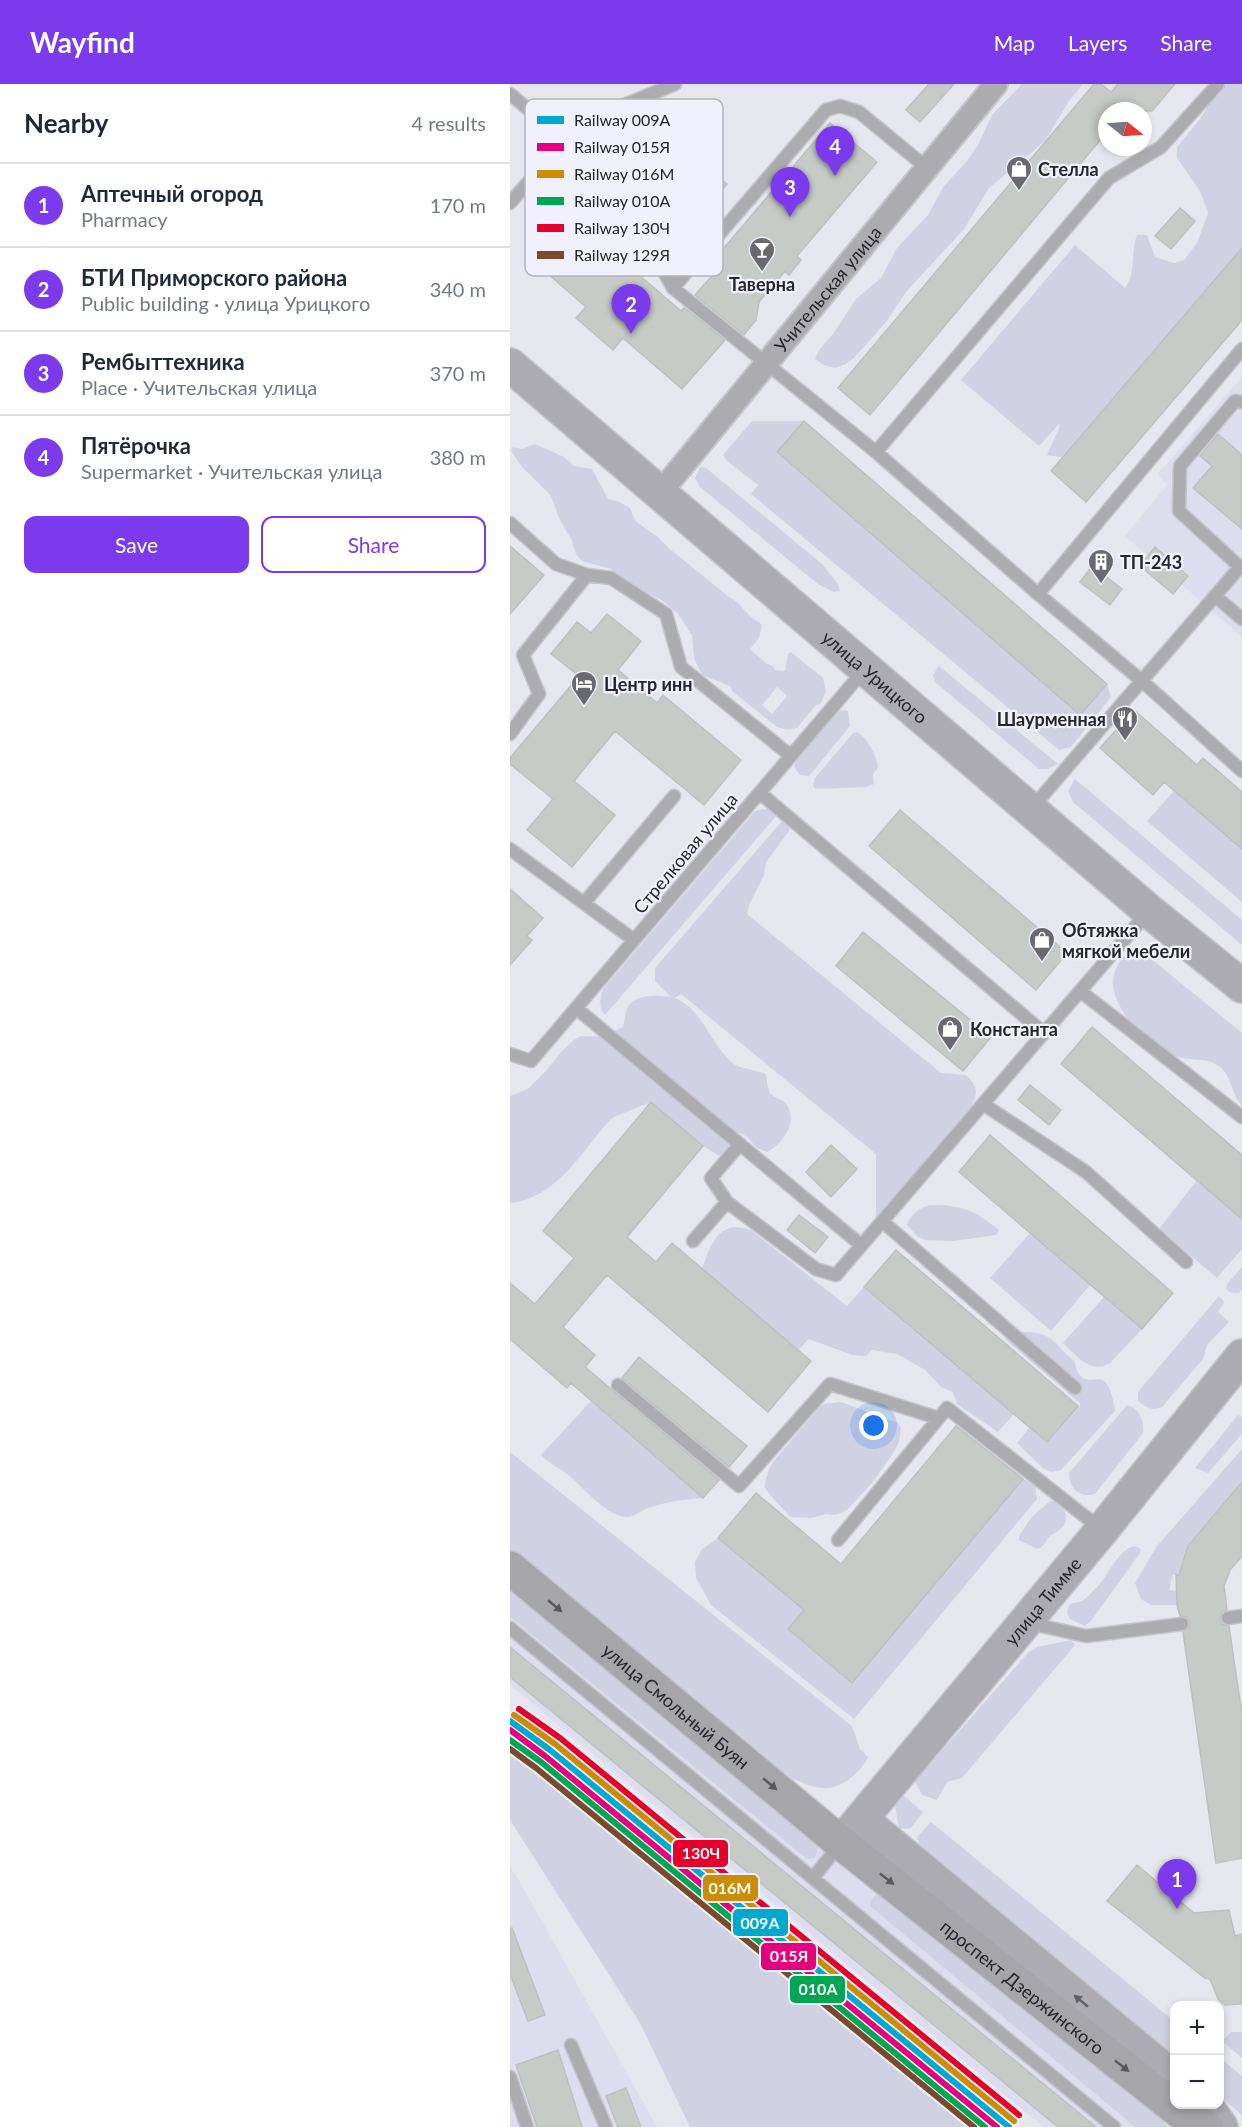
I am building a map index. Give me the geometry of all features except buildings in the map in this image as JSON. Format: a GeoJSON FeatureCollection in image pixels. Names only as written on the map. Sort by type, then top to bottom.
{"type":"FeatureCollection","features":[{"type":"Feature","properties":{"kind":"main road","name":"улица Урицкого"},"geometry":{"type":"LineString","coordinates":[[510,364],[1149,911],[1242,986]]}},
{"type":"Feature","properties":{"kind":"main road","name":"улица Тимме"},"geometry":{"type":"LineString","coordinates":[[851,1831],[1102,1530],[1242,1356]]}},
{"type":"Feature","properties":{"kind":"main road","name":"улица Смольный Буян"},"geometry":{"type":"LineString","coordinates":[[510,1568],[851,1831]]}},
{"type":"Feature","properties":{"kind":"main road","name":"проспект Дзержинского"},"geometry":{"type":"LineString","coordinates":[[851,1831],[1170,2075]]}},
{"type":"Feature","properties":{"kind":"main road","name":"проспект Дзержинского"},"geometry":{"type":"LineString","coordinates":[[851,1831],[1197,2116],[1221,2127]]}},
{"type":"Feature","properties":{"kind":"street","name":"Учительская улица"},"geometry":{"type":"LineString","coordinates":[[660,493],[996,84]]}},
{"type":"Feature","properties":{"kind":"lane"},"geometry":{"type":"LineString","coordinates":[[639,99],[675,84]]}},
{"type":"Feature","properties":{"kind":"lane"},"geometry":{"type":"LineString","coordinates":[[876,452],[1108,178],[1161,147],[1218,84]]}},
{"type":"Feature","properties":{"kind":"lane"},"geometry":{"type":"LineString","coordinates":[[510,94],[525,106]]}},
{"type":"Feature","properties":{"kind":"lane"},"geometry":{"type":"LineString","coordinates":[[723,230],[826,110],[840,106],[860,112],[927,168]]}},
{"type":"Feature","properties":{"kind":"lane"},"geometry":{"type":"LineString","coordinates":[[510,203],[525,185]]}},
{"type":"Feature","properties":{"kind":"lane"},"geometry":{"type":"LineString","coordinates":[[666,276],[673,288],[876,452],[1038,594],[1142,681],[1242,771]]}},
{"type":"Feature","properties":{"kind":"lane"},"geometry":{"type":"LineString","coordinates":[[673,288],[683,276]]}},
{"type":"Feature","properties":{"kind":"lane"},"geometry":{"type":"LineString","coordinates":[[1038,594],[1242,349]]}},
{"type":"Feature","properties":{"kind":"lane"},"geometry":{"type":"LineString","coordinates":[[1031,810],[1240,567],[1179,512],[1180,466],[1235,401],[1242,402]]}},
{"type":"Feature","properties":{"kind":"lane"},"geometry":{"type":"LineString","coordinates":[[510,523],[556,564],[587,575],[611,578],[666,614],[681,667],[791,756]]}},
{"type":"Feature","properties":{"kind":"lane"},"geometry":{"type":"LineString","coordinates":[[510,734],[539,694],[523,655],[587,575]]}},
{"type":"Feature","properties":{"kind":"lane"},"geometry":{"type":"LineString","coordinates":[[1215,596],[1242,619]]}},
{"type":"Feature","properties":{"kind":"lane","name":"Стрелковая улица"},"geometry":{"type":"LineString","coordinates":[[510,1054],[531,1061],[866,668]]}},
{"type":"Feature","properties":{"kind":"lane"},"geometry":{"type":"LineString","coordinates":[[760,793],[1044,1033]]}},
{"type":"Feature","properties":{"kind":"lane"},"geometry":{"type":"LineString","coordinates":[[584,903],[674,796]]}},
{"type":"Feature","properties":{"kind":"lane"},"geometry":{"type":"LineString","coordinates":[[510,849],[634,940]]}},
{"type":"Feature","properties":{"kind":"lane"},"geometry":{"type":"LineString","coordinates":[[740,1144],[711,1178],[727,1202],[816,1269],[836,1275],[1149,911]]}},
{"type":"Feature","properties":{"kind":"lane"},"geometry":{"type":"LineString","coordinates":[[1080,991],[1242,1117]]}},
{"type":"Feature","properties":{"kind":"lane"},"geometry":{"type":"LineString","coordinates":[[576,1008],[861,1245]]}},
{"type":"Feature","properties":{"kind":"lane"},"geometry":{"type":"LineString","coordinates":[[983,1104],[1086,1172],[1186,1262]]}},
{"type":"Feature","properties":{"kind":"lane"},"geometry":{"type":"LineString","coordinates":[[693,1241],[727,1202]]}},
{"type":"Feature","properties":{"kind":"lane"},"geometry":{"type":"LineString","coordinates":[[882,1221],[1076,1388]]}},
{"type":"Feature","properties":{"kind":"lane"},"geometry":{"type":"LineString","coordinates":[[618,1385],[739,1486],[830,1384],[938,1418]]}},
{"type":"Feature","properties":{"kind":"lane"},"geometry":{"type":"LineString","coordinates":[[838,1540],[947,1408],[1102,1530]]}},
{"type":"Feature","properties":{"kind":"lane"},"geometry":{"type":"LineString","coordinates":[[1228,1618],[1242,1616]]}},
{"type":"Feature","properties":{"kind":"lane"},"geometry":{"type":"LineString","coordinates":[[1025,1622],[1086,1636],[1182,1624]]}},
{"type":"Feature","properties":{"kind":"lane"},"geometry":{"type":"LineString","coordinates":[[510,1628],[1114,2127]]}},
{"type":"Feature","properties":{"kind":"lane"},"geometry":{"type":"LineString","coordinates":[[813,1878],[851,1831]]}},
{"type":"Feature","properties":{"kind":"lane"},"geometry":{"type":"LineString","coordinates":[[571,2045],[606,2127]]}},
{"type":"Feature","properties":{"kind":"lane"},"geometry":{"type":"LineString","coordinates":[[510,2078],[526,2127]]}},
{"type":"Feature","properties":{"kind":"shaded area"},"geometry":{"type":"Polygon","coordinates":[[[1022,84],[1083,84],[1069,101],[1045,141],[989,188],[964,229],[906,292],[886,322],[855,357],[835,368],[815,359],[856,299],[881,278],[897,248],[928,215],[944,186],[967,161],[979,143],[992,115],[1022,84]]]}},
{"type":"Feature","properties":{"kind":"shaded area"},"geometry":{"type":"Polygon","coordinates":[[[1227,84],[1242,84],[1242,248],[1062,457],[1047,455],[1059,424],[1039,446],[961,380],[1075,245],[1125,288],[1131,275],[1137,235],[1147,235],[1155,257],[1174,263],[1184,260],[1197,243],[1208,213],[1200,191],[1177,158],[1177,147],[1200,119],[1214,96],[1227,84]]]}},
{"type":"Feature","properties":{"kind":"shaded area"},"geometry":{"type":"Polygon","coordinates":[[[1242,377],[1242,637],[1181,584],[1188,575],[1155,548],[1148,556],[1125,536],[1167,485],[1158,474],[1242,377]]]}},
{"type":"Feature","properties":{"kind":"shaded area"},"geometry":{"type":"Polygon","coordinates":[[[752,421],[804,421],[777,453],[1080,715],[1107,684],[1111,697],[1071,747],[1059,750],[751,494],[758,485],[727,461],[723,455],[752,421]]]}},
{"type":"Feature","properties":{"kind":"shaded area"},"geometry":{"type":"Polygon","coordinates":[[[535,444],[564,457],[574,466],[592,469],[608,499],[630,508],[635,521],[658,537],[762,625],[759,638],[750,649],[775,670],[785,671],[788,654],[791,652],[823,678],[826,691],[821,703],[814,707],[797,728],[787,730],[777,727],[732,691],[730,686],[702,675],[694,658],[692,635],[678,614],[663,601],[635,587],[611,569],[582,561],[576,554],[551,496],[522,467],[511,451],[513,447],[522,449],[535,444]],[[777,687],[762,705],[772,714],[787,696],[777,687]]]}},
{"type":"Feature","properties":{"kind":"shaded area"},"geometry":{"type":"Polygon","coordinates":[[[700,467],[706,468],[822,564],[838,584],[840,591],[834,592],[818,584],[700,487],[695,478],[700,467]]]}},
{"type":"Feature","properties":{"kind":"shaded area"},"geometry":{"type":"Polygon","coordinates":[[[939,666],[1058,764],[1048,769],[1039,769],[935,682],[933,675],[939,666]]]}},
{"type":"Feature","properties":{"kind":"shaded area"},"geometry":{"type":"Polygon","coordinates":[[[841,710],[848,711],[850,726],[809,776],[800,775],[794,767],[797,758],[841,710]]]}},
{"type":"Feature","properties":{"kind":"shaded area"},"geometry":{"type":"Polygon","coordinates":[[[857,732],[868,742],[876,758],[878,767],[873,774],[874,784],[866,787],[816,789],[813,786],[815,778],[853,733],[857,732]]]}},
{"type":"Feature","properties":{"kind":"shaded area"},"geometry":{"type":"Polygon","coordinates":[[[1075,779],[1242,920],[1242,945],[1073,802],[1068,791],[1075,779]]]}},
{"type":"Feature","properties":{"kind":"shaded area"},"geometry":{"type":"Polygon","coordinates":[[[1174,791],[1242,849],[1242,902],[1147,821],[1174,791]]]}},
{"type":"Feature","properties":{"kind":"shaded area"},"geometry":{"type":"Polygon","coordinates":[[[765,809],[778,814],[605,1015],[600,1006],[603,989],[755,811],[765,809]]]}},
{"type":"Feature","properties":{"kind":"shaded area"},"geometry":{"type":"Polygon","coordinates":[[[782,821],[789,826],[790,830],[766,862],[764,875],[747,914],[941,1073],[966,1075],[976,1089],[971,1106],[876,1220],[876,1154],[681,994],[675,998],[694,1011],[726,1057],[737,1066],[766,1074],[770,1093],[786,1104],[790,1111],[790,1125],[779,1144],[767,1152],[757,1148],[744,1135],[738,1133],[730,1135],[730,1149],[735,1165],[703,1146],[651,1102],[614,1117],[608,1122],[566,1173],[554,1184],[526,1200],[510,1203],[510,1096],[528,1089],[574,1040],[581,1036],[603,1037],[623,1027],[627,1008],[635,1000],[653,996],[671,997],[655,981],[655,968],[782,821]]]}},
{"type":"Feature","properties":{"kind":"shaded area"},"geometry":{"type":"Polygon","coordinates":[[[1139,949],[1242,1033],[1242,1106],[1220,1067],[1210,1061],[1181,1058],[1164,1051],[1140,1033],[1129,1021],[1115,995],[1113,982],[1120,961],[1131,951],[1139,949]]]}},
{"type":"Feature","properties":{"kind":"shaded area"},"geometry":{"type":"Polygon","coordinates":[[[1197,1180],[1242,1219],[1242,1249],[1217,1278],[1159,1229],[1197,1180]]]}},
{"type":"Feature","properties":{"kind":"shaded area"},"geometry":{"type":"Polygon","coordinates":[[[930,1205],[959,1207],[968,1210],[999,1230],[996,1235],[953,1241],[925,1240],[918,1237],[907,1225],[916,1212],[930,1205]]]}},
{"type":"Feature","properties":{"kind":"shaded area"},"geometry":{"type":"Polygon","coordinates":[[[736,1227],[751,1230],[847,1306],[864,1287],[1014,1414],[998,1432],[957,1404],[953,1392],[941,1387],[925,1370],[897,1354],[872,1350],[866,1356],[852,1355],[809,1339],[798,1350],[702,1269],[717,1236],[736,1227]]]}},
{"type":"Feature","properties":{"kind":"shaded area"},"geometry":{"type":"Polygon","coordinates":[[[1030,1233],[1090,1285],[1051,1331],[990,1278],[1030,1233]]]}},
{"type":"Feature","properties":{"kind":"shaded area"},"geometry":{"type":"Polygon","coordinates":[[[1242,1267],[1242,1289],[1239,1293],[1231,1293],[1226,1289],[1227,1284],[1242,1267]]]}},
{"type":"Feature","properties":{"kind":"shaded area"},"geometry":{"type":"Polygon","coordinates":[[[1219,1296],[1224,1302],[1218,1312],[1229,1322],[1207,1345],[1203,1359],[1162,1407],[1152,1409],[1138,1401],[1138,1392],[1219,1296]]]}},
{"type":"Feature","properties":{"kind":"shaded area"},"geometry":{"type":"Polygon","coordinates":[[[1104,1297],[1142,1329],[1110,1363],[1097,1367],[1079,1358],[1063,1343],[1104,1297]]]}},
{"type":"Feature","properties":{"kind":"shaded area"},"geometry":{"type":"Polygon","coordinates":[[[1015,1332],[1043,1334],[1053,1340],[1074,1361],[1077,1371],[1084,1379],[1104,1381],[1112,1395],[1115,1411],[1061,1470],[1051,1472],[1043,1468],[1017,1443],[1029,1428],[1047,1442],[1078,1406],[1080,1408],[1080,1403],[1005,1339],[1007,1335],[1015,1332]]]}},
{"type":"Feature","properties":{"kind":"shaded area"},"geometry":{"type":"Polygon","coordinates":[[[591,1401],[703,1498],[662,1504],[630,1517],[619,1516],[604,1508],[567,1474],[544,1458],[541,1455],[591,1401]]]}},
{"type":"Feature","properties":{"kind":"shaded area"},"geometry":{"type":"Polygon","coordinates":[[[841,1402],[898,1423],[901,1428],[899,1442],[872,1483],[847,1510],[834,1515],[826,1514],[812,1518],[791,1517],[764,1487],[769,1469],[819,1408],[824,1404],[841,1402]]]}},
{"type":"Feature","properties":{"kind":"shaded area"},"geometry":{"type":"Polygon","coordinates":[[[1127,1405],[1135,1409],[1140,1416],[1143,1433],[1095,1494],[1084,1495],[1076,1491],[1069,1479],[1069,1473],[1127,1405]]]}},
{"type":"Feature","properties":{"kind":"shaded area"},"geometry":{"type":"Polygon","coordinates":[[[1238,1415],[1242,1417],[1242,1434],[1208,1473],[1195,1468],[1238,1415]]]}},
{"type":"Feature","properties":{"kind":"shaded area"},"geometry":{"type":"Polygon","coordinates":[[[1242,1449],[1242,1482],[1188,1546],[1179,1575],[1173,1575],[1169,1590],[1177,1591],[1177,1605],[1151,1605],[1141,1599],[1135,1583],[1157,1546],[1242,1449]]]}},
{"type":"Feature","properties":{"kind":"shaded area"},"geometry":{"type":"Polygon","coordinates":[[[510,1452],[852,1726],[860,1749],[868,1757],[861,1768],[840,1785],[828,1788],[814,1787],[791,1778],[510,1550],[510,1452]]]}},
{"type":"Feature","properties":{"kind":"shaded area"},"geometry":{"type":"Polygon","coordinates":[[[1023,1479],[1035,1485],[1037,1499],[854,1719],[711,1605],[696,1578],[695,1562],[702,1549],[718,1538],[804,1610],[788,1630],[852,1683],[1023,1479]]]}},
{"type":"Feature","properties":{"kind":"shaded area"},"geometry":{"type":"Polygon","coordinates":[[[1050,1501],[1059,1502],[1064,1510],[1066,1521],[1062,1528],[1037,1549],[1019,1540],[1019,1536],[1031,1518],[1050,1501]]]}},
{"type":"Feature","properties":{"kind":"shaded area"},"geometry":{"type":"Polygon","coordinates":[[[1135,1546],[1141,1549],[1140,1553],[1091,1621],[1085,1626],[1070,1619],[1067,1613],[1069,1605],[1086,1598],[1098,1586],[1123,1552],[1135,1546]]]}},
{"type":"Feature","properties":{"kind":"shaded area"},"geometry":{"type":"Polygon","coordinates":[[[510,1587],[820,1844],[815,1858],[807,1859],[510,1617],[510,1587]]]}},
{"type":"Feature","properties":{"kind":"shaded area"},"geometry":{"type":"Polygon","coordinates":[[[510,1617],[807,1859],[820,1844],[883,1892],[877,1893],[870,1902],[871,1907],[1135,2127],[1044,2127],[510,1685],[510,1617]]]}},
{"type":"Feature","properties":{"kind":"shaded area"},"geometry":{"type":"Polygon","coordinates":[[[1071,1640],[1075,1645],[962,1778],[947,1782],[937,1800],[922,1795],[915,1781],[1028,1653],[1037,1647],[1071,1640]]]}},
{"type":"Feature","properties":{"kind":"shaded area"},"geometry":{"type":"Polygon","coordinates":[[[510,1753],[974,2127],[690,2127],[640,2023],[510,1820],[510,1753]]]}},
{"type":"Feature","properties":{"kind":"shaded area"},"geometry":{"type":"Polygon","coordinates":[[[902,1794],[923,1812],[911,1828],[899,1828],[895,1806],[902,1794]]]}},
{"type":"Feature","properties":{"kind":"shaded area"},"geometry":{"type":"Polygon","coordinates":[[[931,1822],[1170,2018],[1170,2056],[985,1899],[976,1896],[920,1846],[917,1837],[931,1822]]]}},
{"type":"Feature","properties":{"kind":"shaded area"},"geometry":{"type":"Polygon","coordinates":[[[510,1868],[516,1875],[657,2127],[510,2127],[510,1868]]]}},
{"type":"Feature","properties":{"kind":"shaded area"},"geometry":{"type":"Polygon","coordinates":[[[883,1892],[1161,2118],[1167,2127],[1135,2127],[871,1907],[870,1902],[877,1893],[883,1892]]]}},
{"type":"Feature","properties":{"kind":"shaded area"},"geometry":{"type":"Polygon","coordinates":[[[1231,2032],[1242,2032],[1242,2058],[1224,2043],[1224,2039],[1231,2032]]]}},
{"type":"Feature","properties":{"kind":"shaded area"},"geometry":{"type":"Polygon","coordinates":[[[1224,2061],[1242,2076],[1242,2115],[1224,2099],[1224,2061]]]}},
{"type":"Feature","properties":{"kind":"rail line","name":"130Ч"},"geometry":{"type":"LineString","coordinates":[[519,1709],[560,1738],[1019,2115]]}},
{"type":"Feature","properties":{"kind":"rail line","name":"016М"},"geometry":{"type":"LineString","coordinates":[[514,1715],[555,1744],[1014,2121]]}},
{"type":"Feature","properties":{"kind":"rail line","name":"009А"},"geometry":{"type":"LineString","coordinates":[[510,1721],[550,1750],[1009,2127]]}},
{"type":"Feature","properties":{"kind":"rail line","name":"015Я"},"geometry":{"type":"LineString","coordinates":[[510,1730],[545,1756],[997,2127]]}},
{"type":"Feature","properties":{"kind":"rail line","name":"010А"},"geometry":{"type":"LineString","coordinates":[[510,1740],[541,1762],[985,2127]]}},
{"type":"Feature","properties":{"kind":"rail line","name":"129Я"},"geometry":{"type":"LineString","coordinates":[[510,1749],[974,2127]]}},
{"type":"Feature","properties":{"kind":"place","name":"Пятёрочка"},"geometry":{"type":"Point","coordinates":[835,176]}},
{"type":"Feature","properties":{"kind":"place","name":"Стелла"},"geometry":{"type":"Point","coordinates":[1019,192]}},
{"type":"Feature","properties":{"kind":"place","name":"Рембыттехника"},"geometry":{"type":"Point","coordinates":[790,217]}},
{"type":"Feature","properties":{"kind":"place","name":"Таверна"},"geometry":{"type":"Point","coordinates":[762,273]}},
{"type":"Feature","properties":{"kind":"place","name":"БТИ Приморского района"},"geometry":{"type":"Point","coordinates":[631,334]}},
{"type":"Feature","properties":{"kind":"place","name":"ТП-243"},"geometry":{"type":"Point","coordinates":[1101,585]}},
{"type":"Feature","properties":{"kind":"place","name":"Центр инн"},"geometry":{"type":"Point","coordinates":[584,707]}},
{"type":"Feature","properties":{"kind":"place","name":"Шаурменная"},"geometry":{"type":"Point","coordinates":[1125,742]}},
{"type":"Feature","properties":{"kind":"place","name":"Обтяжка мягкой мебели"},"geometry":{"type":"Point","coordinates":[1042,963]}},
{"type":"Feature","properties":{"kind":"place","name":"Константа"},"geometry":{"type":"Point","coordinates":[950,1052]}},
{"type":"Feature","properties":{"kind":"place","name":"Аптечный огород"},"geometry":{"type":"Point","coordinates":[1177,1909]}}]}
